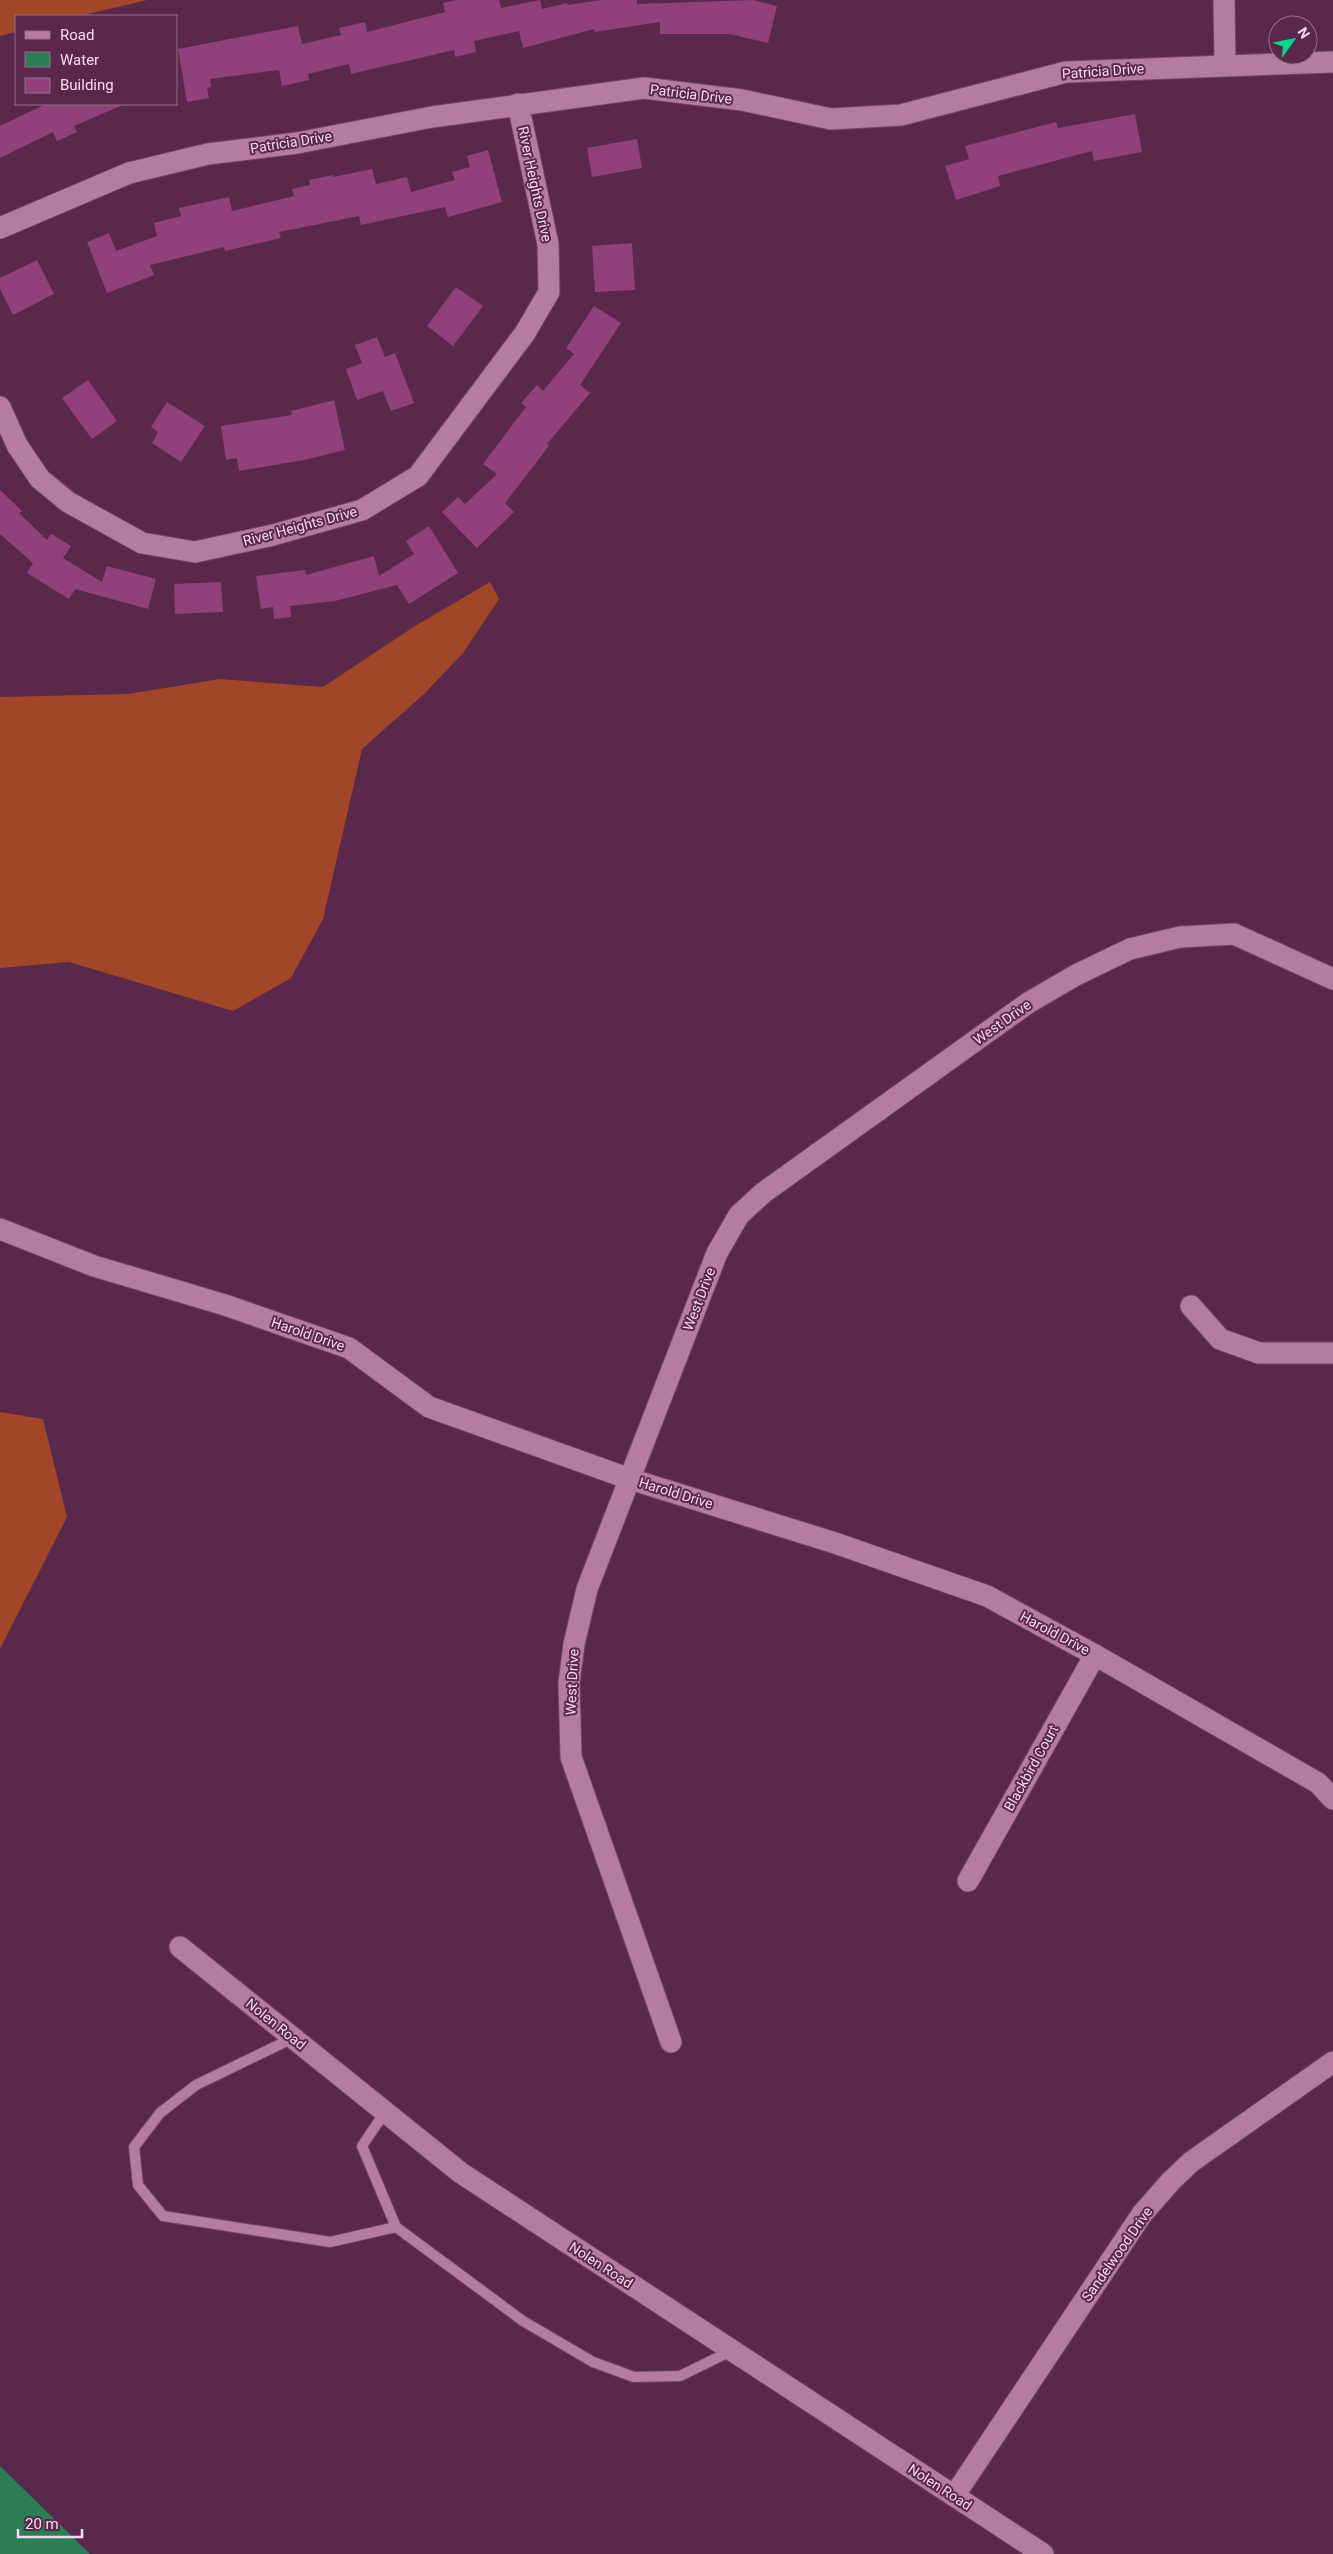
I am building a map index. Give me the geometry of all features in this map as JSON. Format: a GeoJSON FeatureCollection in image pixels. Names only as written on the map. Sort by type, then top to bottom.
{"type":"FeatureCollection","features":[{"type":"Feature","properties":{"kind":"street"},"geometry":{"type":"LineString","coordinates":[[1224,0],[1225,65]]}},
{"type":"Feature","properties":{"kind":"street","name":"Patricia Drive"},"geometry":{"type":"LineString","coordinates":[[0,228],[138,170],[208,154],[297,143],[432,117],[644,88],[742,100],[830,119],[901,115],[1066,72],[1333,62]]}},
{"type":"Feature","properties":{"kind":"street","name":"River Heights Drive"},"geometry":{"type":"LineString","coordinates":[[0,407],[17,445],[40,478],[68,502],[142,543],[195,552],[273,535],[362,510],[418,476],[525,333],[549,292],[548,244],[518,104]]}},
{"type":"Feature","properties":{"kind":"street","name":"West Drive"},"geometry":{"type":"LineString","coordinates":[[671,2042],[571,1758],[569,1682],[574,1644],[587,1589],[717,1252],[739,1215],[763,1193],[1028,1003],[1076,975],[1130,949],[1180,937],[1234,934],[1333,979]]}},
{"type":"Feature","properties":{"kind":"street","name":"Harold Drive"},"geometry":{"type":"LineString","coordinates":[[0,1229],[94,1266],[225,1305],[349,1348],[428,1407],[630,1479],[835,1543],[987,1596],[1095,1655],[1318,1783],[1333,1799]]}},
{"type":"Feature","properties":{"kind":"street"},"geometry":{"type":"LineString","coordinates":[[1191,1306],[1220,1339],[1259,1354],[1333,1354]]}},
{"type":"Feature","properties":{"kind":"street","name":"Blackbird Court"},"geometry":{"type":"LineString","coordinates":[[968,1881],[1095,1655]]}},
{"type":"Feature","properties":{"kind":"street","name":"Nolen Road"},"geometry":{"type":"LineString","coordinates":[[180,1947],[461,2173],[1043,2554]]}},
{"type":"Feature","properties":{"kind":"street","name":"Sandelwood Drive"},"geometry":{"type":"LineString","coordinates":[[954,2496],[1142,2214],[1190,2162],[1333,2062]]}},
{"type":"Feature","properties":{"kind":"lane"},"geometry":{"type":"LineString","coordinates":[[293,2038],[196,2084],[160,2113],[134,2147],[138,2185],[163,2216],[330,2242],[396,2227]]}},
{"type":"Feature","properties":{"kind":"lane"},"geometry":{"type":"LineString","coordinates":[[385,2112],[362,2146],[396,2227],[523,2321],[593,2362],[634,2376],[680,2376],[732,2350]]}},
{"type":"Feature","properties":{"kind":"shaded area"},"geometry":{"type":"Polygon","coordinates":[[[0,0],[147,0],[84,15],[15,15],[15,32],[0,36],[0,0]]]}},
{"type":"Feature","properties":{"kind":"shaded area"},"geometry":{"type":"Polygon","coordinates":[[[490,582],[499,599],[463,653],[424,694],[362,749],[323,919],[291,978],[233,1011],[69,962],[0,968],[0,697],[128,694],[220,679],[323,687],[415,626],[490,582]]]}},
{"type":"Feature","properties":{"kind":"shaded area"},"geometry":{"type":"Polygon","coordinates":[[[0,1412],[43,1419],[67,1517],[0,1649],[0,1412]]]}},
{"type":"Feature","properties":{"kind":"water"},"geometry":{"type":"Polygon","coordinates":[[[0,2466],[4,2470],[90,2554],[0,2554],[0,2466]]]}},
{"type":"Feature","properties":{"kind":"building"},"geometry":{"type":"Polygon","coordinates":[[[456,0],[499,0],[501,8],[540,0],[542,9],[567,3],[568,5],[602,0],[637,0],[637,4],[753,0],[777,6],[768,43],[729,34],[660,34],[660,22],[595,32],[594,29],[523,48],[519,31],[474,41],[476,52],[455,57],[454,50],[351,74],[349,64],[308,74],[309,80],[282,86],[279,70],[210,79],[211,87],[207,88],[209,98],[187,102],[178,49],[298,26],[302,44],[341,35],[339,28],[365,22],[367,32],[445,12],[443,3],[456,0]]]}},
{"type":"Feature","properties":{"kind":"building"},"geometry":{"type":"Polygon","coordinates":[[[44,105],[123,105],[74,126],[77,132],[57,141],[53,132],[0,158],[0,126],[44,105]]]}},
{"type":"Feature","properties":{"kind":"building"},"geometry":{"type":"Polygon","coordinates":[[[1135,114],[1142,152],[1094,161],[1092,151],[998,176],[1000,186],[956,200],[945,166],[969,159],[965,146],[1056,122],[1058,128],[1135,114]]]}},
{"type":"Feature","properties":{"kind":"building"},"geometry":{"type":"Polygon","coordinates":[[[637,139],[642,168],[592,177],[587,148],[637,139]]]}},
{"type":"Feature","properties":{"kind":"building"},"geometry":{"type":"Polygon","coordinates":[[[488,150],[502,202],[448,217],[445,207],[361,225],[359,216],[279,232],[281,238],[225,251],[224,247],[150,265],[154,275],[107,293],[87,242],[109,233],[116,251],[157,236],[154,223],[181,216],[179,208],[229,197],[232,211],[294,196],[292,189],[310,185],[309,180],[333,175],[333,177],[372,169],[376,184],[407,177],[411,192],[455,180],[452,172],[470,167],[467,156],[488,150]]]}},
{"type":"Feature","properties":{"kind":"building"},"geometry":{"type":"Polygon","coordinates":[[[632,243],[635,290],[595,292],[592,246],[632,243]]]}},
{"type":"Feature","properties":{"kind":"building"},"geometry":{"type":"Polygon","coordinates":[[[37,260],[54,294],[13,315],[0,289],[0,278],[37,260]]]}},
{"type":"Feature","properties":{"kind":"building"},"geometry":{"type":"Polygon","coordinates":[[[456,287],[483,306],[453,346],[427,326],[456,287]]]}},
{"type":"Feature","properties":{"kind":"building"},"geometry":{"type":"Polygon","coordinates":[[[594,306],[621,323],[580,385],[590,393],[547,444],[549,446],[505,503],[514,512],[477,548],[442,512],[458,497],[465,504],[497,474],[483,464],[526,407],[521,403],[537,385],[543,391],[574,354],[566,348],[594,306]]]}},
{"type":"Feature","properties":{"kind":"building"},"geometry":{"type":"Polygon","coordinates":[[[377,337],[385,357],[395,353],[414,403],[391,411],[383,391],[357,400],[346,369],[362,363],[355,345],[377,337]]]}},
{"type":"Feature","properties":{"kind":"building"},"geometry":{"type":"Polygon","coordinates":[[[88,380],[117,421],[92,439],[62,398],[88,380]]]}},
{"type":"Feature","properties":{"kind":"building"},"geometry":{"type":"Polygon","coordinates":[[[334,400],[345,450],[304,460],[239,471],[237,458],[226,460],[221,426],[292,415],[291,411],[334,400]]]}},
{"type":"Feature","properties":{"kind":"building"},"geometry":{"type":"Polygon","coordinates":[[[167,402],[205,426],[181,462],[152,443],[158,432],[151,427],[167,402]]]}},
{"type":"Feature","properties":{"kind":"building"},"geometry":{"type":"Polygon","coordinates":[[[0,490],[22,511],[19,513],[47,540],[51,534],[71,546],[63,558],[102,582],[107,566],[156,579],[148,609],[75,589],[69,599],[27,573],[33,563],[0,534],[0,490]]]}},
{"type":"Feature","properties":{"kind":"building"},"geometry":{"type":"Polygon","coordinates":[[[429,526],[458,573],[409,604],[397,585],[335,601],[290,606],[291,617],[274,619],[273,607],[261,609],[256,576],[305,570],[306,575],[374,556],[379,576],[414,554],[406,541],[429,526]]]}},
{"type":"Feature","properties":{"kind":"building"},"geometry":{"type":"Polygon","coordinates":[[[221,582],[223,612],[175,614],[174,584],[221,582]]]}}]}
